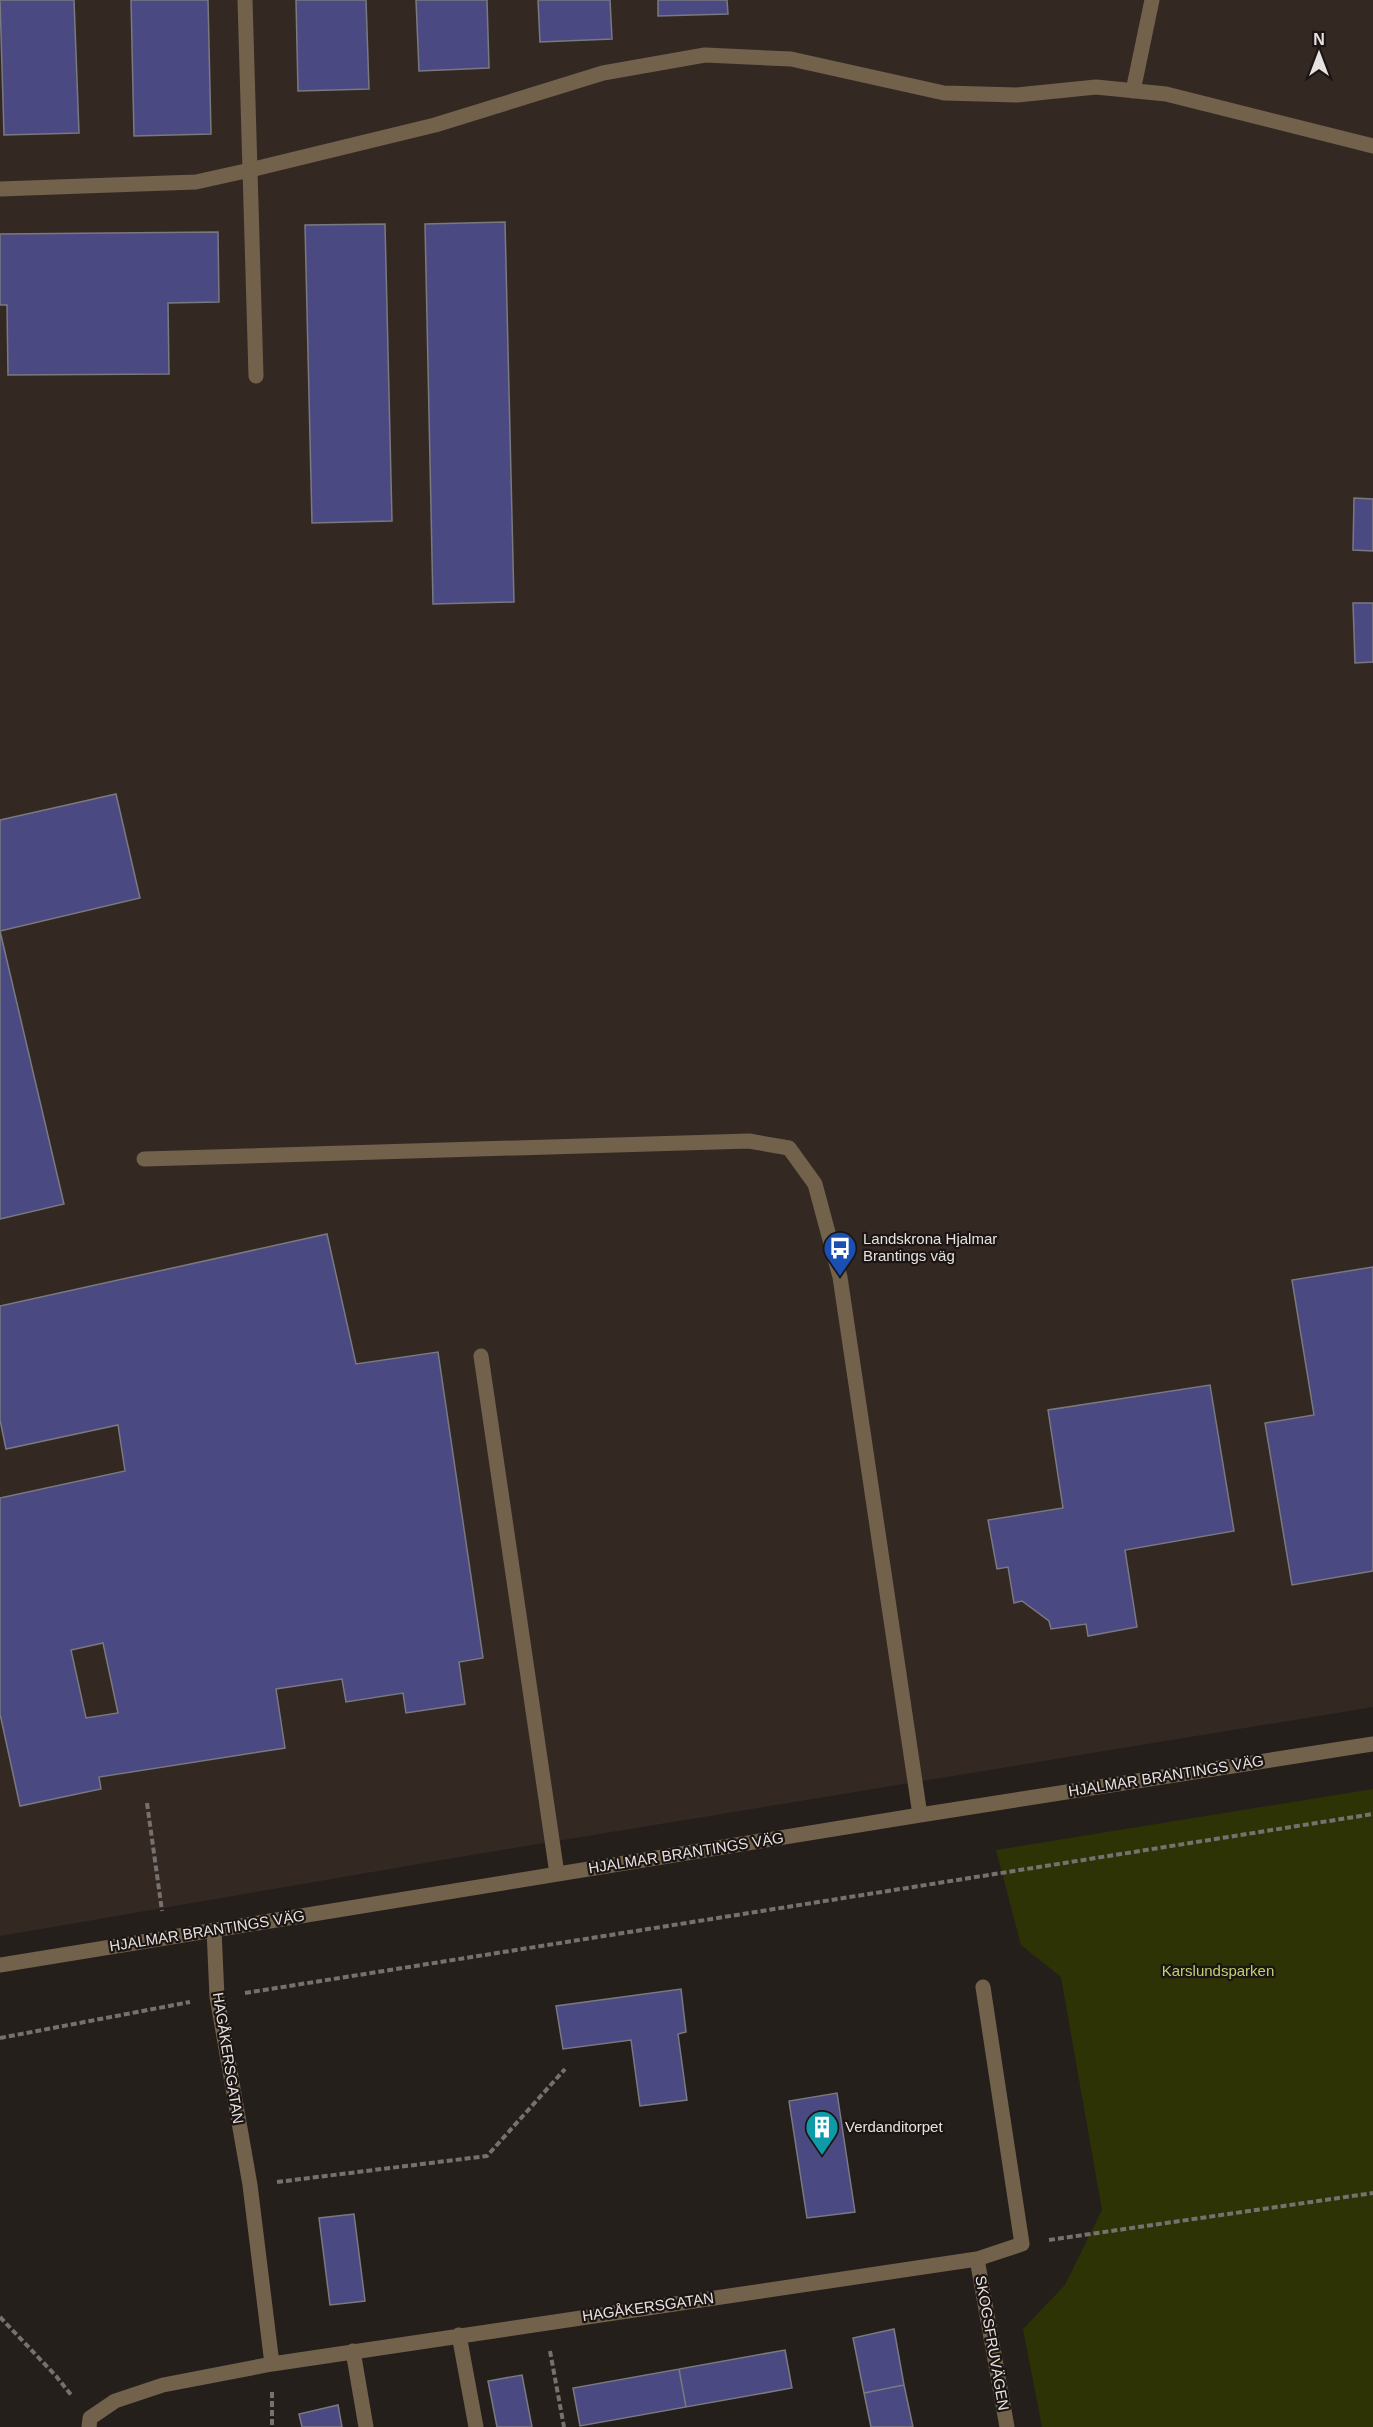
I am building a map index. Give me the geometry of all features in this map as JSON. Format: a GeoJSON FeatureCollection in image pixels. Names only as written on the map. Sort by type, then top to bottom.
{"type":"FeatureCollection","features":[{"type":"Feature","properties":{"kind":"street"},"geometry":{"type":"LineString","coordinates":[[245,0],[256,376]]}},
{"type":"Feature","properties":{"kind":"street"},"geometry":{"type":"LineString","coordinates":[[1133,91],[1152,0]]}},
{"type":"Feature","properties":{"kind":"street"},"geometry":{"type":"LineString","coordinates":[[0,189],[196,182],[435,125],[603,73],[705,55],[791,59],[944,93],[1017,96],[1096,87],[1166,94],[1373,146]]}},
{"type":"Feature","properties":{"kind":"street"},"geometry":{"type":"LineString","coordinates":[[144,1159],[749,1141],[789,1148],[815,1184],[840,1277],[920,1815]]}},
{"type":"Feature","properties":{"kind":"street"},"geometry":{"type":"LineString","coordinates":[[481,1356],[557,1874]]}},
{"type":"Feature","properties":{"kind":"street","name":"HJALMAR BRANTINGS VÄG"},"geometry":{"type":"LineString","coordinates":[[0,1965],[920,1815],[1373,1744]]}},
{"type":"Feature","properties":{"kind":"street","name":"HAGÅKERSGATAN"},"geometry":{"type":"LineString","coordinates":[[214,1930],[217,1997],[250,2185],[272,2364]]}},
{"type":"Feature","properties":{"kind":"street"},"geometry":{"type":"LineString","coordinates":[[983,1987],[1022,2244]]}},
{"type":"Feature","properties":{"kind":"street","name":"HAGÅKERSGATAN"},"geometry":{"type":"LineString","coordinates":[[89,2423],[115,2401],[163,2385],[272,2364],[977,2259],[1022,2244]]}},
{"type":"Feature","properties":{"kind":"street","name":"SKOGSFRUVÄGEN"},"geometry":{"type":"LineString","coordinates":[[977,2259],[1007,2427]]}},
{"type":"Feature","properties":{"kind":"street"},"geometry":{"type":"LineString","coordinates":[[459,2335],[476,2427]]}},
{"type":"Feature","properties":{"kind":"street"},"geometry":{"type":"LineString","coordinates":[[353,2351],[366,2427]]}},
{"type":"Feature","properties":{"kind":"path"},"geometry":{"type":"LineString","coordinates":[[147,1803],[166,1938]]}},
{"type":"Feature","properties":{"kind":"path"},"geometry":{"type":"LineString","coordinates":[[0,2038],[217,1997],[1373,1814]]}},
{"type":"Feature","properties":{"kind":"path"},"geometry":{"type":"LineString","coordinates":[[250,2185],[487,2156],[565,2069]]}},
{"type":"Feature","properties":{"kind":"path"},"geometry":{"type":"LineString","coordinates":[[1022,2244],[1373,2193]]}},
{"type":"Feature","properties":{"kind":"path"},"geometry":{"type":"LineString","coordinates":[[0,2317],[56,2376],[89,2423]]}},
{"type":"Feature","properties":{"kind":"path"},"geometry":{"type":"LineString","coordinates":[[545,2323],[564,2427]]}},
{"type":"Feature","properties":{"kind":"path"},"geometry":{"type":"LineString","coordinates":[[272,2364],[272,2427]]}},
{"type":"Feature","properties":{"kind":"shaded area"},"geometry":{"type":"Polygon","coordinates":[[[0,0],[1373,0],[1373,1707],[477,1854],[0,1936],[0,0]]]}},
{"type":"Feature","properties":{"kind":"green space","name":"Karslundsparken"},"geometry":{"type":"Polygon","coordinates":[[[1373,1789],[1373,2427],[1042,2427],[1023,2329],[1065,2285],[1102,2210],[1061,1977],[1021,1945],[996,1850],[1373,1789]]]}},
{"type":"Feature","properties":{"kind":"building"},"geometry":{"type":"Polygon","coordinates":[[[0,0],[74,0],[79,133],[4,135],[0,0]]]}},
{"type":"Feature","properties":{"kind":"building"},"geometry":{"type":"Polygon","coordinates":[[[131,0],[208,0],[211,134],[134,136],[131,0]]]}},
{"type":"Feature","properties":{"kind":"building"},"geometry":{"type":"Polygon","coordinates":[[[296,0],[366,0],[369,89],[298,91],[296,0]]]}},
{"type":"Feature","properties":{"kind":"building"},"geometry":{"type":"Polygon","coordinates":[[[416,0],[487,0],[489,68],[419,71],[416,0]]]}},
{"type":"Feature","properties":{"kind":"building"},"geometry":{"type":"Polygon","coordinates":[[[538,0],[610,0],[612,39],[540,42],[538,0]]]}},
{"type":"Feature","properties":{"kind":"building"},"geometry":{"type":"Polygon","coordinates":[[[658,0],[727,0],[728,14],[658,16],[658,0]]]}},
{"type":"Feature","properties":{"kind":"building"},"geometry":{"type":"Polygon","coordinates":[[[505,222],[514,602],[433,604],[425,224],[505,222]]]}},
{"type":"Feature","properties":{"kind":"building"},"geometry":{"type":"Polygon","coordinates":[[[385,224],[392,521],[312,523],[305,225],[385,224]]]}},
{"type":"Feature","properties":{"kind":"building"},"geometry":{"type":"Polygon","coordinates":[[[218,232],[219,302],[168,303],[169,374],[8,375],[7,305],[0,305],[0,234],[218,232]]]}},
{"type":"Feature","properties":{"kind":"building"},"geometry":{"type":"Polygon","coordinates":[[[1354,498],[1373,499],[1373,551],[1353,550],[1354,498]]]}},
{"type":"Feature","properties":{"kind":"building"},"geometry":{"type":"Polygon","coordinates":[[[1353,603],[1373,603],[1373,662],[1355,663],[1353,603]]]}},
{"type":"Feature","properties":{"kind":"building"},"geometry":{"type":"Polygon","coordinates":[[[116,794],[140,898],[0,931],[0,820],[116,794]]]}},
{"type":"Feature","properties":{"kind":"building"},"geometry":{"type":"Polygon","coordinates":[[[0,931],[64,1204],[0,1219],[0,931]]]}},
{"type":"Feature","properties":{"kind":"building"},"geometry":{"type":"Polygon","coordinates":[[[327,1234],[356,1364],[438,1352],[483,1658],[459,1662],[465,1704],[406,1713],[403,1693],[346,1702],[342,1679],[276,1689],[285,1748],[99,1777],[101,1789],[20,1806],[0,1714],[0,1498],[125,1471],[118,1425],[6,1449],[0,1420],[0,1306],[327,1234]],[[103,1643],[71,1650],[86,1718],[118,1713],[103,1643]]]}},
{"type":"Feature","properties":{"kind":"building"},"geometry":{"type":"Polygon","coordinates":[[[1373,1267],[1373,1571],[1292,1585],[1265,1423],[1314,1415],[1292,1280],[1373,1267]]]}},
{"type":"Feature","properties":{"kind":"building"},"geometry":{"type":"Polygon","coordinates":[[[1210,1385],[1234,1531],[1125,1550],[1137,1627],[1088,1636],[1086,1624],[1051,1629],[1049,1621],[1022,1601],[1014,1603],[1008,1567],[997,1569],[988,1520],[1063,1508],[1048,1410],[1210,1385]]]}},
{"type":"Feature","properties":{"kind":"building"},"geometry":{"type":"Polygon","coordinates":[[[681,1989],[686,2032],[678,2034],[687,2100],[640,2106],[631,2040],[563,2049],[556,2006],[681,1989]]]}},
{"type":"Feature","properties":{"kind":"building","name":"Verdanditorpet"},"geometry":{"type":"Polygon","coordinates":[[[837,2093],[855,2212],[807,2218],[789,2101],[837,2093]]]}},
{"type":"Feature","properties":{"kind":"building"},"geometry":{"type":"Polygon","coordinates":[[[354,2214],[365,2301],[330,2305],[319,2218],[354,2214]]]}},
{"type":"Feature","properties":{"kind":"building"},"geometry":{"type":"Polygon","coordinates":[[[894,2329],[904,2385],[864,2393],[853,2338],[894,2329]]]}},
{"type":"Feature","properties":{"kind":"building"},"geometry":{"type":"Polygon","coordinates":[[[785,2350],[792,2388],[686,2407],[679,2369],[785,2350]]]}},
{"type":"Feature","properties":{"kind":"building"},"geometry":{"type":"Polygon","coordinates":[[[679,2369],[686,2407],[580,2426],[573,2388],[679,2369]]]}},
{"type":"Feature","properties":{"kind":"building"},"geometry":{"type":"Polygon","coordinates":[[[522,2375],[532,2427],[497,2427],[488,2381],[522,2375]]]}},
{"type":"Feature","properties":{"kind":"building"},"geometry":{"type":"Polygon","coordinates":[[[904,2385],[913,2427],[871,2427],[864,2393],[904,2385]]]}},
{"type":"Feature","properties":{"kind":"building"},"geometry":{"type":"Polygon","coordinates":[[[338,2405],[342,2427],[302,2427],[299,2414],[338,2405]]]}},
{"type":"Feature","properties":{"kind":"place","name":"Landskrona Hjalmar Brantings väg"},"geometry":{"type":"Point","coordinates":[840,1277]}},
{"type":"Feature","properties":{"kind":"place","name":"Verdanditorpet"},"geometry":{"type":"Point","coordinates":[822,2156]}}]}
